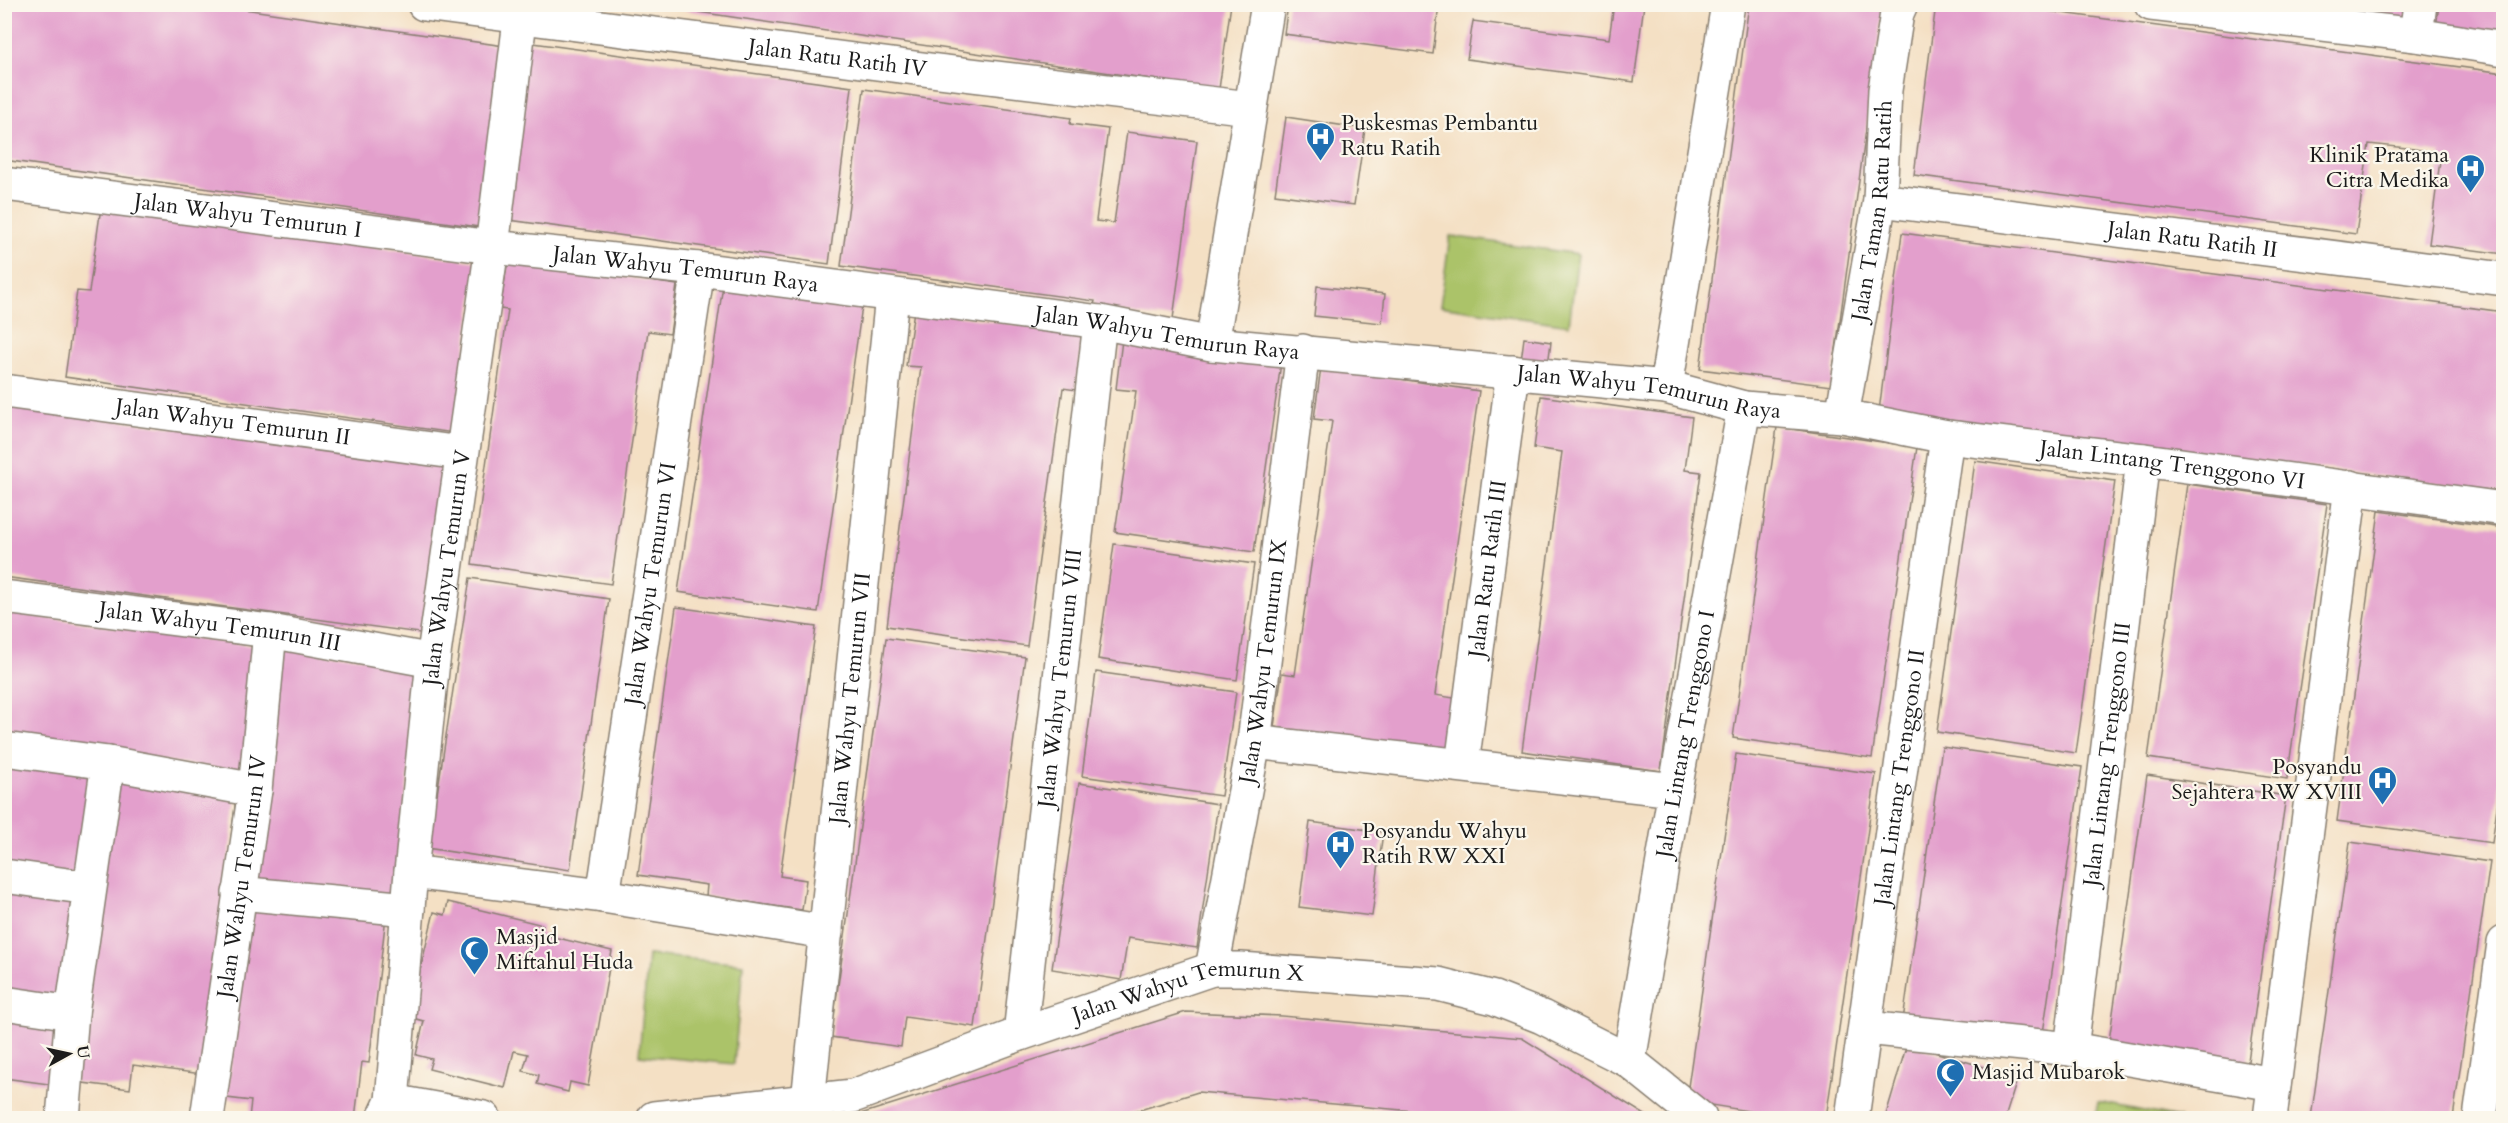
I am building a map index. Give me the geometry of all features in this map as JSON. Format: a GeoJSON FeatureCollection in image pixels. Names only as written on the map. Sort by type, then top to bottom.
{"type":"FeatureCollection","features":[{"type":"Feature","properties":{"kind":"street","name":"Jalan Ratu Ratih IV"},"geometry":{"type":"LineString","coordinates":[[424,4],[521,10],[938,71],[1250,108]]}},
{"type":"Feature","properties":{"kind":"street"},"geometry":{"type":"LineString","coordinates":[[1212,344],[1268,4]]}},
{"type":"Feature","properties":{"kind":"street"},"geometry":{"type":"LineString","coordinates":[[1666,387],[1728,4]]}},
{"type":"Feature","properties":{"kind":"street","name":"Jalan Taman Ratu Ratih"},"geometry":{"type":"LineString","coordinates":[[1842,416],[1880,200],[1885,90],[1900,4]]}},
{"type":"Feature","properties":{"kind":"street"},"geometry":{"type":"LineString","coordinates":[[2151,4],[2418,20],[2504,49]]}},
{"type":"Feature","properties":{"kind":"street","name":"Jalan Wahyu Temurun V"},"geometry":{"type":"LineString","coordinates":[[388,1110],[433,661],[492,247],[521,10]]}},
{"type":"Feature","properties":{"kind":"street","name":"Jalan Wahyu Temurun I"},"geometry":{"type":"LineString","coordinates":[[4,184],[492,247]]}},
{"type":"Feature","properties":{"kind":"street","name":"Jalan Ratu Ratih II"},"geometry":{"type":"LineString","coordinates":[[1880,200],[2504,279]]}},
{"type":"Feature","properties":{"kind":"street","name":"Jalan Wahyu Temurun Raya"},"geometry":{"type":"LineString","coordinates":[[492,247],[698,269],[1100,322],[1212,344],[1666,387],[1744,408],[1842,416]]}},
{"type":"Feature","properties":{"kind":"street","name":"Jalan Wahyu Temurun VI"},"geometry":{"type":"LineString","coordinates":[[603,896],[698,269]]}},
{"type":"Feature","properties":{"kind":"street","name":"Jalan Wahyu Temurun VII"},"geometry":{"type":"LineString","coordinates":[[808,1101],[892,296]]}},
{"type":"Feature","properties":{"kind":"street","name":"Jalan Wahyu Temurun VIII"},"geometry":{"type":"LineString","coordinates":[[1020,1034],[1100,322]]}},
{"type":"Feature","properties":{"kind":"street","name":"Jalan Wahyu Temurun IX"},"geometry":{"type":"LineString","coordinates":[[1212,969],[1254,742],[1303,351]]}},
{"type":"Feature","properties":{"kind":"street","name":"Jalan Ratu Ratih III"},"geometry":{"type":"LineString","coordinates":[[1462,765],[1513,372]]}},
{"type":"Feature","properties":{"kind":"street","name":"Jalan Wahyu Temurun II"},"geometry":{"type":"LineString","coordinates":[[4,390],[461,453]]}},
{"type":"Feature","properties":{"kind":"street","name":"Jalan Lintang Trenggono I"},"geometry":{"type":"LineString","coordinates":[[1629,1061],[1744,408]]}},
{"type":"Feature","properties":{"kind":"street","name":"Jalan Lintang Trenggono VI"},"geometry":{"type":"LineString","coordinates":[[1842,416],[1947,437],[2143,460],[2504,509]]}},
{"type":"Feature","properties":{"kind":"street","name":"Jalan Lintang Trenggono II"},"geometry":{"type":"LineString","coordinates":[[1852,1119],[1947,437]]}},
{"type":"Feature","properties":{"kind":"street","name":"Jalan Lintang Trenggono III"},"geometry":{"type":"LineString","coordinates":[[2071,1049],[2143,460]]}},
{"type":"Feature","properties":{"kind":"street"},"geometry":{"type":"LineString","coordinates":[[2270,1119],[2351,487]]}},
{"type":"Feature","properties":{"kind":"street","name":"Jalan Wahyu Temurun III"},"geometry":{"type":"LineString","coordinates":[[4,597],[270,631],[433,661]]}},
{"type":"Feature","properties":{"kind":"street","name":"Jalan Wahyu Temurun IV"},"geometry":{"type":"LineString","coordinates":[[207,1119],[255,790],[270,631]]}},
{"type":"Feature","properties":{"kind":"street"},"geometry":{"type":"LineString","coordinates":[[1254,742],[1675,790]]}},
{"type":"Feature","properties":{"kind":"street"},"geometry":{"type":"LineString","coordinates":[[4,749],[108,763],[255,790]]}},
{"type":"Feature","properties":{"kind":"street"},"geometry":{"type":"LineString","coordinates":[[63,1119],[72,1012],[108,763]]}},
{"type":"Feature","properties":{"kind":"street"},"geometry":{"type":"LineString","coordinates":[[411,873],[603,896],[826,932]]}},
{"type":"Feature","properties":{"kind":"street"},"geometry":{"type":"LineString","coordinates":[[4,876],[89,888]]}},
{"type":"Feature","properties":{"kind":"street"},"geometry":{"type":"LineString","coordinates":[[239,893],[408,909]]}},
{"type":"Feature","properties":{"kind":"street"},"geometry":{"type":"LineString","coordinates":[[2480,1119],[2504,943]]}},
{"type":"Feature","properties":{"kind":"street","name":"Jalan Wahyu Temurun X"},"geometry":{"type":"LineString","coordinates":[[654,1119],[853,1096],[1020,1034],[1212,969],[1241,969],[1438,984],[1494,998],[1523,1009],[1629,1061],[1700,1119]]}},
{"type":"Feature","properties":{"kind":"street"},"geometry":{"type":"LineString","coordinates":[[4,1003],[72,1012]]}},
{"type":"Feature","properties":{"kind":"street"},"geometry":{"type":"LineString","coordinates":[[1866,1028],[2071,1049],[2274,1084]]}},
{"type":"Feature","properties":{"kind":"street"},"geometry":{"type":"LineString","coordinates":[[388,1110],[484,1119]]}},
{"type":"Feature","properties":{"kind":"green space"},"geometry":{"type":"Polygon","coordinates":[[[1450,236],[1578,254],[1569,325],[1440,306],[1450,236]]]}},
{"type":"Feature","properties":{"kind":"green space"},"geometry":{"type":"Polygon","coordinates":[[[648,955],[743,964],[734,1064],[639,1055],[648,955]]]}},
{"type":"Feature","properties":{"kind":"green space"},"geometry":{"type":"Polygon","coordinates":[[[2098,1102],[2179,1118],[2095,1118],[2098,1102]]]}},
{"type":"Feature","properties":{"kind":"building"},"geometry":{"type":"Polygon","coordinates":[[[4,4],[209,4],[504,46],[479,227],[4,160],[4,4]]]}},
{"type":"Feature","properties":{"kind":"building"},"geometry":{"type":"Polygon","coordinates":[[[644,4],[1231,4],[1219,89],[644,4]]]}},
{"type":"Feature","properties":{"kind":"building"},"geometry":{"type":"Polygon","coordinates":[[[1288,4],[1439,4],[1433,54],[1284,34],[1288,4]]]}},
{"type":"Feature","properties":{"kind":"building"},"geometry":{"type":"Polygon","coordinates":[[[1614,4],[1644,4],[1634,82],[1467,59],[1473,21],[1609,39],[1614,4]]]}},
{"type":"Feature","properties":{"kind":"building"},"geometry":{"type":"Polygon","coordinates":[[[1749,4],[1883,5],[1831,386],[1700,369],[1749,4]]]}},
{"type":"Feature","properties":{"kind":"building"},"geometry":{"type":"Polygon","coordinates":[[[1936,4],[1995,4],[2504,73],[2504,254],[2429,244],[2441,153],[2407,148],[2369,144],[2356,234],[1914,175],[1936,4]]]}},
{"type":"Feature","properties":{"kind":"building"},"geometry":{"type":"Polygon","coordinates":[[[2296,4],[2409,4],[2406,22],[2296,4]]]}},
{"type":"Feature","properties":{"kind":"building"},"geometry":{"type":"Polygon","coordinates":[[[2439,4],[2504,4],[2504,38],[2436,29],[2439,4]]]}},
{"type":"Feature","properties":{"kind":"building"},"geometry":{"type":"Polygon","coordinates":[[[526,42],[852,87],[829,264],[502,219],[526,42]]]}},
{"type":"Feature","properties":{"kind":"building"},"geometry":{"type":"Polygon","coordinates":[[[864,89],[1071,118],[1070,124],[1108,129],[1096,221],[1114,223],[1127,132],[1197,141],[1173,319],[1093,308],[1095,301],[841,266],[864,89]]]}},
{"type":"Feature","properties":{"kind":"building","name":"Puskesmas Pembantu Ratu Ratih"},"geometry":{"type":"Polygon","coordinates":[[[1286,117],[1365,129],[1354,205],[1275,194],[1286,117]]]}},
{"type":"Feature","properties":{"kind":"building"},"geometry":{"type":"Polygon","coordinates":[[[101,207],[478,262],[454,433],[65,377],[77,291],[89,292],[101,207]]]}},
{"type":"Feature","properties":{"kind":"building"},"geometry":{"type":"Polygon","coordinates":[[[1902,233],[2504,312],[2504,492],[1879,411],[1902,233]]]}},
{"type":"Feature","properties":{"kind":"building"},"geometry":{"type":"Polygon","coordinates":[[[508,260],[677,285],[670,334],[648,331],[611,584],[472,564],[508,310],[500,309],[508,260]]]}},
{"type":"Feature","properties":{"kind":"building"},"geometry":{"type":"Polygon","coordinates":[[[723,285],[862,306],[818,612],[678,592],[723,285]]]}},
{"type":"Feature","properties":{"kind":"building"},"geometry":{"type":"Polygon","coordinates":[[[1317,286],[1385,294],[1382,323],[1314,316],[1317,286]]]}},
{"type":"Feature","properties":{"kind":"building"},"geometry":{"type":"Polygon","coordinates":[[[914,310],[1083,334],[1076,390],[1063,388],[1027,646],[887,626],[921,367],[906,366],[914,310]]]}},
{"type":"Feature","properties":{"kind":"building"},"geometry":{"type":"Polygon","coordinates":[[[1524,338],[1551,342],[1548,365],[1521,361],[1524,338]]]}},
{"type":"Feature","properties":{"kind":"building"},"geometry":{"type":"Polygon","coordinates":[[[1122,340],[1281,363],[1254,552],[1115,532],[1136,391],[1116,389],[1122,340]]]}},
{"type":"Feature","properties":{"kind":"building"},"geometry":{"type":"Polygon","coordinates":[[[1321,367],[1479,391],[1435,695],[1466,700],[1458,755],[1274,727],[1282,673],[1295,675],[1332,421],[1314,419],[1321,367]]]}},
{"type":"Feature","properties":{"kind":"building"},"geometry":{"type":"Polygon","coordinates":[[[1541,396],[1692,417],[1685,470],[1701,472],[1661,771],[1522,751],[1562,452],[1534,448],[1541,396]]]}},
{"type":"Feature","properties":{"kind":"building"},"geometry":{"type":"Polygon","coordinates":[[[4,405],[449,464],[427,634],[4,577],[4,405]]]}},
{"type":"Feature","properties":{"kind":"building"},"geometry":{"type":"Polygon","coordinates":[[[1777,427],[1917,447],[1872,758],[1733,738],[1777,427]]]}},
{"type":"Feature","properties":{"kind":"building"},"geometry":{"type":"Polygon","coordinates":[[[1975,461],[2115,481],[2076,753],[1937,732],[1975,461]]]}},
{"type":"Feature","properties":{"kind":"building"},"geometry":{"type":"Polygon","coordinates":[[[2187,484],[2327,504],[2287,779],[2148,758],[2187,484]]]}},
{"type":"Feature","properties":{"kind":"building"},"geometry":{"type":"Polygon","coordinates":[[[2379,511],[2504,528],[2504,758],[2492,843],[2337,821],[2379,511]]]}},
{"type":"Feature","properties":{"kind":"building"},"geometry":{"type":"Polygon","coordinates":[[[1114,544],[1254,564],[1237,680],[1098,659],[1114,544]]]}},
{"type":"Feature","properties":{"kind":"building"},"geometry":{"type":"Polygon","coordinates":[[[470,578],[609,599],[570,870],[420,847],[427,793],[437,795],[470,578]]]}},
{"type":"Feature","properties":{"kind":"building"},"geometry":{"type":"Polygon","coordinates":[[[676,607],[816,627],[780,876],[806,880],[802,910],[706,896],[707,885],[638,875],[676,607]]]}},
{"type":"Feature","properties":{"kind":"building"},"geometry":{"type":"Polygon","coordinates":[[[4,612],[261,647],[244,772],[4,740],[4,612]]]}},
{"type":"Feature","properties":{"kind":"building"},"geometry":{"type":"Polygon","coordinates":[[[886,638],[1025,657],[975,1027],[905,1017],[901,1047],[831,1037],[886,638]]]}},
{"type":"Feature","properties":{"kind":"building"},"geometry":{"type":"Polygon","coordinates":[[[279,648],[421,665],[394,900],[255,883],[279,648]]]}},
{"type":"Feature","properties":{"kind":"building"},"geometry":{"type":"Polygon","coordinates":[[[1096,672],[1236,692],[1221,796],[1082,776],[1096,672]]]}},
{"type":"Feature","properties":{"kind":"building"},"geometry":{"type":"Polygon","coordinates":[[[1942,747],[2082,767],[2042,1040],[1903,1020],[1942,747]]]}},
{"type":"Feature","properties":{"kind":"building"},"geometry":{"type":"Polygon","coordinates":[[[1736,754],[1876,774],[1826,1118],[1754,1118],[1755,1112],[1686,1101],[1736,754]]]}},
{"type":"Feature","properties":{"kind":"building"},"geometry":{"type":"Polygon","coordinates":[[[4,760],[99,773],[85,877],[4,866],[4,760]]]}},
{"type":"Feature","properties":{"kind":"building"},"geometry":{"type":"Polygon","coordinates":[[[113,773],[236,798],[202,1074],[133,1065],[130,1089],[75,1082],[113,773]]]}},
{"type":"Feature","properties":{"kind":"building"},"geometry":{"type":"Polygon","coordinates":[[[2147,775],[2286,796],[2247,1068],[2108,1048],[2147,775]]]}},
{"type":"Feature","properties":{"kind":"building"},"geometry":{"type":"Polygon","coordinates":[[[1079,783],[1218,804],[1197,948],[1128,938],[1121,980],[1052,969],[1079,783]]]}},
{"type":"Feature","properties":{"kind":"building","name":"Posyandu Wahyu Ratih RW XXI"},"geometry":{"type":"Polygon","coordinates":[[[1310,822],[1383,832],[1372,916],[1299,907],[1310,822]]]}},
{"type":"Feature","properties":{"kind":"building"},"geometry":{"type":"Polygon","coordinates":[[[2350,842],[2490,862],[2453,1118],[2311,1118],[2350,842]]]}},
{"type":"Feature","properties":{"kind":"building"},"geometry":{"type":"Polygon","coordinates":[[[4,884],[84,895],[69,1001],[4,992],[4,884]]]}},
{"type":"Feature","properties":{"kind":"building"},"geometry":{"type":"Polygon","coordinates":[[[250,900],[386,916],[369,1063],[362,1062],[355,1118],[249,1118],[251,1101],[227,1098],[250,900]]]}},
{"type":"Feature","properties":{"kind":"building","name":"Masjid Miftahul Huda"},"geometry":{"type":"Polygon","coordinates":[[[448,902],[543,925],[541,934],[612,951],[588,1086],[570,1082],[568,1092],[537,1084],[539,1075],[523,1071],[528,1054],[514,1051],[505,1088],[429,1069],[432,1059],[416,1055],[424,1021],[409,1017],[434,912],[445,915],[448,902]]]}},
{"type":"Feature","properties":{"kind":"building"},"geometry":{"type":"Polygon","coordinates":[[[1186,1012],[1282,1016],[1522,1038],[1650,1118],[1493,1118],[1198,1092],[1114,1118],[848,1118],[1186,1012]]]}},
{"type":"Feature","properties":{"kind":"building"},"geometry":{"type":"Polygon","coordinates":[[[4,1015],[64,1023],[56,1085],[4,1078],[4,1015]]]}},
{"type":"Feature","properties":{"kind":"building","name":"Masjid Mubarok"},"geometry":{"type":"Polygon","coordinates":[[[1907,1044],[2018,1077],[2005,1118],[1885,1118],[1907,1044]]]}},
{"type":"Feature","properties":{"kind":"place","name":"Puskesmas Pembantu Ratu Ratih"},"geometry":{"type":"Point","coordinates":[1320,162]}},
{"type":"Feature","properties":{"kind":"place","name":"Klinik Pratama Citra Medika"},"geometry":{"type":"Point","coordinates":[2470,194]}},
{"type":"Feature","properties":{"kind":"place","name":"Posyandu Sejahtera RW XVIII"},"geometry":{"type":"Point","coordinates":[2383,806]}},
{"type":"Feature","properties":{"kind":"place","name":"Posyandu Wahyu Ratih RW XXI"},"geometry":{"type":"Point","coordinates":[1341,870]}},
{"type":"Feature","properties":{"kind":"place","name":"Masjid Miftahul Huda"},"geometry":{"type":"Point","coordinates":[475,976]}},
{"type":"Feature","properties":{"kind":"place","name":"Masjid Mubarok"},"geometry":{"type":"Point","coordinates":[1951,1098]}}]}
